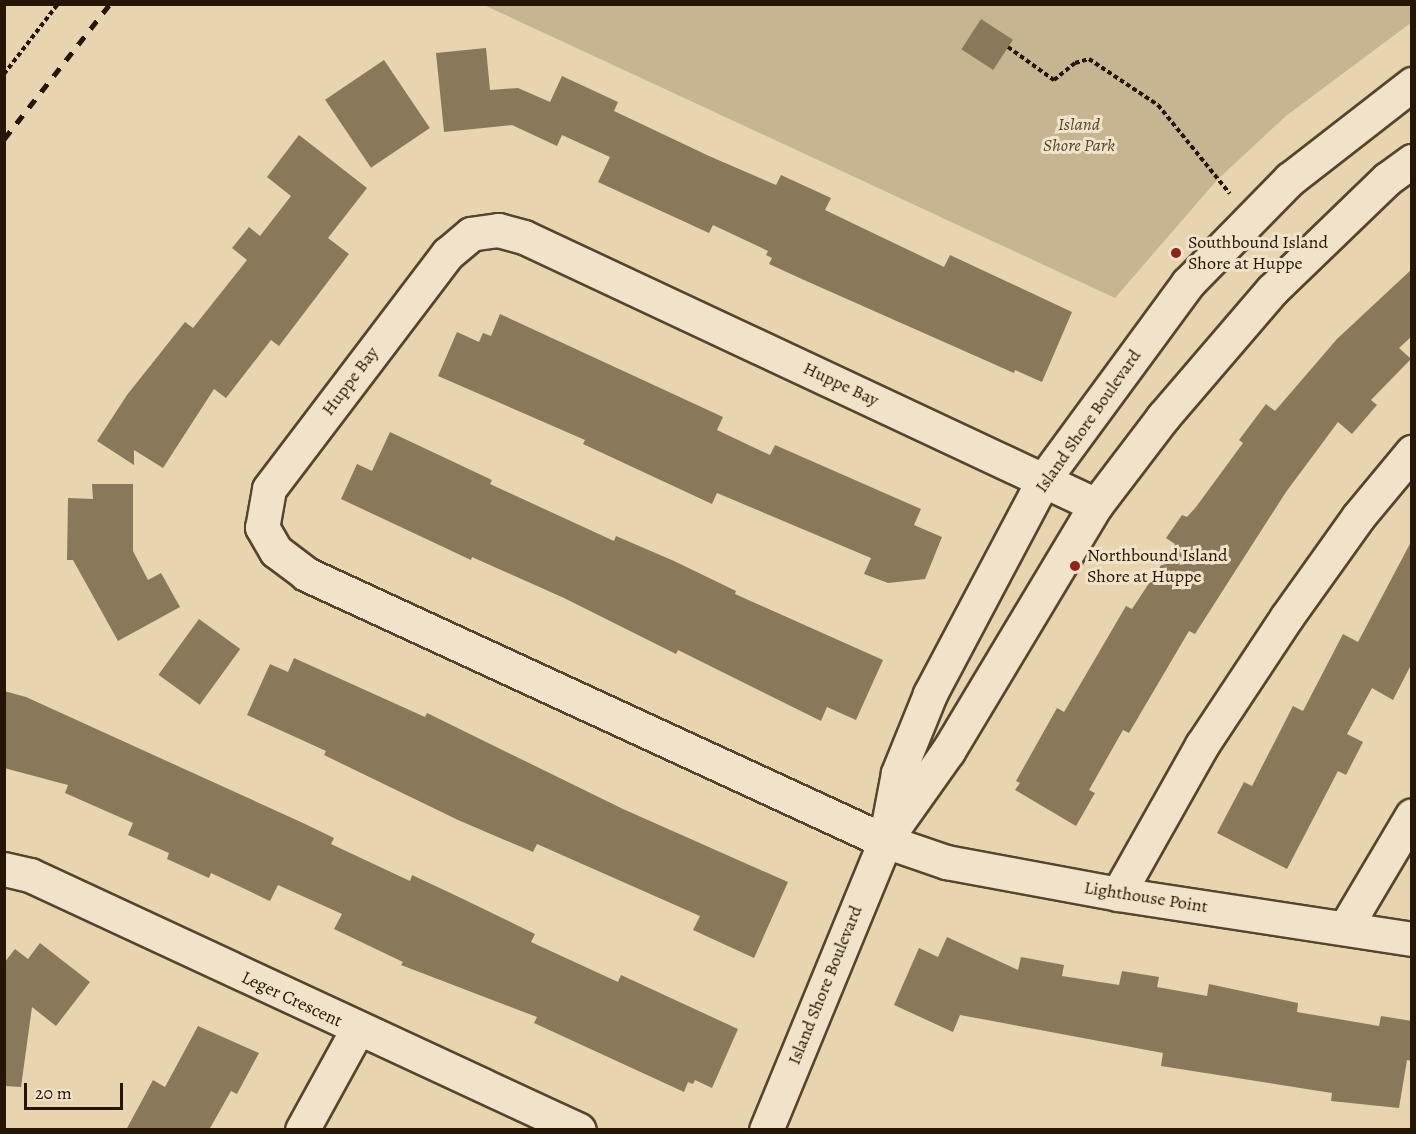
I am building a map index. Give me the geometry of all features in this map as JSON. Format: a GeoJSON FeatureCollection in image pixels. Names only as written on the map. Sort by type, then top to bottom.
{"type":"FeatureCollection","features":[{"type":"Feature","properties":{"kind":"street","name":"Island Shore Boulevard"},"geometry":{"type":"LineString","coordinates":[[766,1130],[885,841],[898,773],[930,694],[1044,479],[1188,283],[1290,179],[1412,84]]}},
{"type":"Feature","properties":{"kind":"street","name":"Island Shore Boulevard"},"geometry":{"type":"LineString","coordinates":[[885,841],[948,751],[1096,505],[1223,343],[1322,240],[1412,161]]}},
{"type":"Feature","properties":{"kind":"street","name":"Huppe Bay"},"geometry":{"type":"LineString","coordinates":[[885,841],[306,574],[276,551],[262,527],[269,489],[448,253],[471,234],[498,230],[524,237],[1096,505]]}},
{"type":"Feature","properties":{"kind":"street"},"geometry":{"type":"LineString","coordinates":[[1118,894],[1202,745],[1273,637],[1358,517],[1412,452]]}},
{"type":"Feature","properties":{"kind":"street"},"geometry":{"type":"LineString","coordinates":[[1345,927],[1412,815]]}},
{"type":"Feature","properties":{"kind":"street","name":"Lighthouse Point"},"geometry":{"type":"LineString","coordinates":[[885,841],[946,862],[1118,894],[1412,939]]}},
{"type":"Feature","properties":{"kind":"street","name":"Leger Crescent"},"geometry":{"type":"LineString","coordinates":[[4,869],[30,875],[357,1030],[537,1121],[579,1130]]}},
{"type":"Feature","properties":{"kind":"street"},"geometry":{"type":"LineString","coordinates":[[302,1130],[357,1030]]}},
{"type":"Feature","properties":{"kind":"path"},"geometry":{"type":"LineString","coordinates":[[4,74],[58,4]]}},
{"type":"Feature","properties":{"kind":"path"},"geometry":{"type":"LineString","coordinates":[[1008,47],[1054,80],[1075,63],[1089,59],[1158,105],[1235,198]]}},
{"type":"Feature","properties":{"kind":"green space","name":"Island Shore Park"},"geometry":{"type":"Polygon","coordinates":[[[1411,4],[1412,22],[1286,116],[1217,180],[1115,298],[484,5],[1411,4]]]}},
{"type":"Feature","properties":{"kind":"building"},"geometry":{"type":"Polygon","coordinates":[[[981,19],[1013,40],[993,70],[961,49],[981,19]]]}},
{"type":"Feature","properties":{"kind":"building"},"geometry":{"type":"Polygon","coordinates":[[[486,48],[490,90],[518,88],[550,102],[562,76],[618,102],[614,111],[709,156],[776,185],[781,175],[831,198],[825,210],[944,267],[950,255],[1072,312],[1042,382],[1015,370],[1014,373],[769,264],[772,258],[766,255],[768,251],[713,225],[709,233],[598,182],[610,157],[562,135],[557,146],[512,125],[444,132],[436,53],[486,48]]]}},
{"type":"Feature","properties":{"kind":"building"},"geometry":{"type":"Polygon","coordinates":[[[384,60],[430,128],[371,168],[325,100],[384,60]]]}},
{"type":"Feature","properties":{"kind":"building"},"geometry":{"type":"Polygon","coordinates":[[[299,135],[367,188],[328,238],[349,254],[279,346],[271,340],[226,398],[214,389],[163,468],[134,450],[134,465],[97,441],[127,395],[185,322],[193,328],[247,260],[232,248],[249,227],[260,236],[291,196],[267,177],[299,135]]]}},
{"type":"Feature","properties":{"kind":"building"},"geometry":{"type":"Polygon","coordinates":[[[1412,269],[1412,336],[1399,348],[1411,359],[1371,400],[1377,405],[1352,434],[1338,422],[1286,492],[1195,634],[1189,631],[1129,733],[1123,730],[1089,790],[1095,793],[1076,826],[1015,790],[1020,783],[1016,781],[1057,708],[1064,712],[1126,606],[1132,609],[1175,544],[1166,538],[1182,515],[1187,517],[1196,507],[1243,443],[1239,440],[1266,404],[1275,411],[1337,339],[1412,269]]]}},
{"type":"Feature","properties":{"kind":"building"},"geometry":{"type":"Polygon","coordinates":[[[500,314],[723,417],[717,430],[770,455],[775,445],[921,509],[914,525],[942,537],[925,579],[888,583],[864,574],[871,558],[717,493],[712,504],[583,444],[585,440],[438,376],[457,332],[479,342],[483,333],[491,336],[500,314]]]}},
{"type":"Feature","properties":{"kind":"building"},"geometry":{"type":"Polygon","coordinates":[[[390,432],[492,480],[490,484],[614,541],[616,536],[674,561],[736,591],[735,594],[883,660],[856,720],[827,707],[821,721],[678,650],[676,654],[564,598],[472,557],[471,560],[341,499],[357,464],[372,471],[390,432]]]}},
{"type":"Feature","properties":{"kind":"building"},"geometry":{"type":"Polygon","coordinates":[[[92,484],[133,484],[133,551],[148,580],[161,573],[180,607],[118,641],[73,560],[67,560],[68,498],[93,499],[92,484]]]}},
{"type":"Feature","properties":{"kind":"building"},"geometry":{"type":"Polygon","coordinates":[[[1412,540],[1412,663],[1393,700],[1372,688],[1347,734],[1363,742],[1346,775],[1338,771],[1287,869],[1217,833],[1244,782],[1252,786],[1293,706],[1303,711],[1343,634],[1358,642],[1412,540]]]}},
{"type":"Feature","properties":{"kind":"building"},"geometry":{"type":"Polygon","coordinates":[[[199,619],[240,649],[200,705],[158,675],[199,619]]]}},
{"type":"Feature","properties":{"kind":"building"},"geometry":{"type":"Polygon","coordinates":[[[294,658],[425,717],[427,713],[623,809],[788,882],[754,958],[693,930],[700,916],[537,844],[533,852],[458,820],[324,755],[326,751],[247,715],[270,664],[288,672],[294,658]]]}},
{"type":"Feature","properties":{"kind":"building"},"geometry":{"type":"Polygon","coordinates":[[[4,691],[26,697],[303,823],[334,838],[331,844],[410,881],[412,875],[461,898],[535,934],[531,942],[618,982],[621,975],[738,1029],[712,1088],[695,1080],[693,1084],[688,1082],[684,1092],[534,1023],[537,1017],[401,965],[403,962],[334,929],[342,914],[278,885],[270,901],[211,873],[209,878],[167,859],[169,853],[128,835],[133,823],[65,793],[68,785],[4,768],[4,691]]]}},
{"type":"Feature","properties":{"kind":"building"},"geometry":{"type":"Polygon","coordinates":[[[947,937],[1018,970],[1021,957],[1064,965],[1062,976],[1119,985],[1122,971],[1159,977],[1157,987],[1207,996],[1209,984],[1298,1003],[1297,1012],[1379,1026],[1381,1016],[1412,1021],[1412,1061],[1407,1060],[1399,1108],[1331,1101],[1332,1093],[1161,1066],[1163,1053],[960,1015],[953,1032],[894,1005],[919,948],[938,957],[947,937]]]}},
{"type":"Feature","properties":{"kind":"building"},"geometry":{"type":"Polygon","coordinates":[[[40,943],[90,982],[56,1026],[32,1007],[21,1087],[4,1086],[4,963],[15,949],[28,959],[40,943]]]}},
{"type":"Feature","properties":{"kind":"building"},"geometry":{"type":"Polygon","coordinates":[[[198,1026],[259,1053],[237,1094],[231,1091],[209,1130],[126,1130],[153,1080],[165,1087],[198,1026]]]}},
{"type":"Feature","properties":{"kind":"railway"},"geometry":{"type":"LineString","coordinates":[[4,139],[110,4]]}},
{"type":"Feature","properties":{"kind":"place","name":"Southbound Island Shore at Huppe"},"geometry":{"type":"Point","coordinates":[1176,253]}},
{"type":"Feature","properties":{"kind":"place","name":"Northbound Island Shore at Huppe"},"geometry":{"type":"Point","coordinates":[1075,566]}}]}
